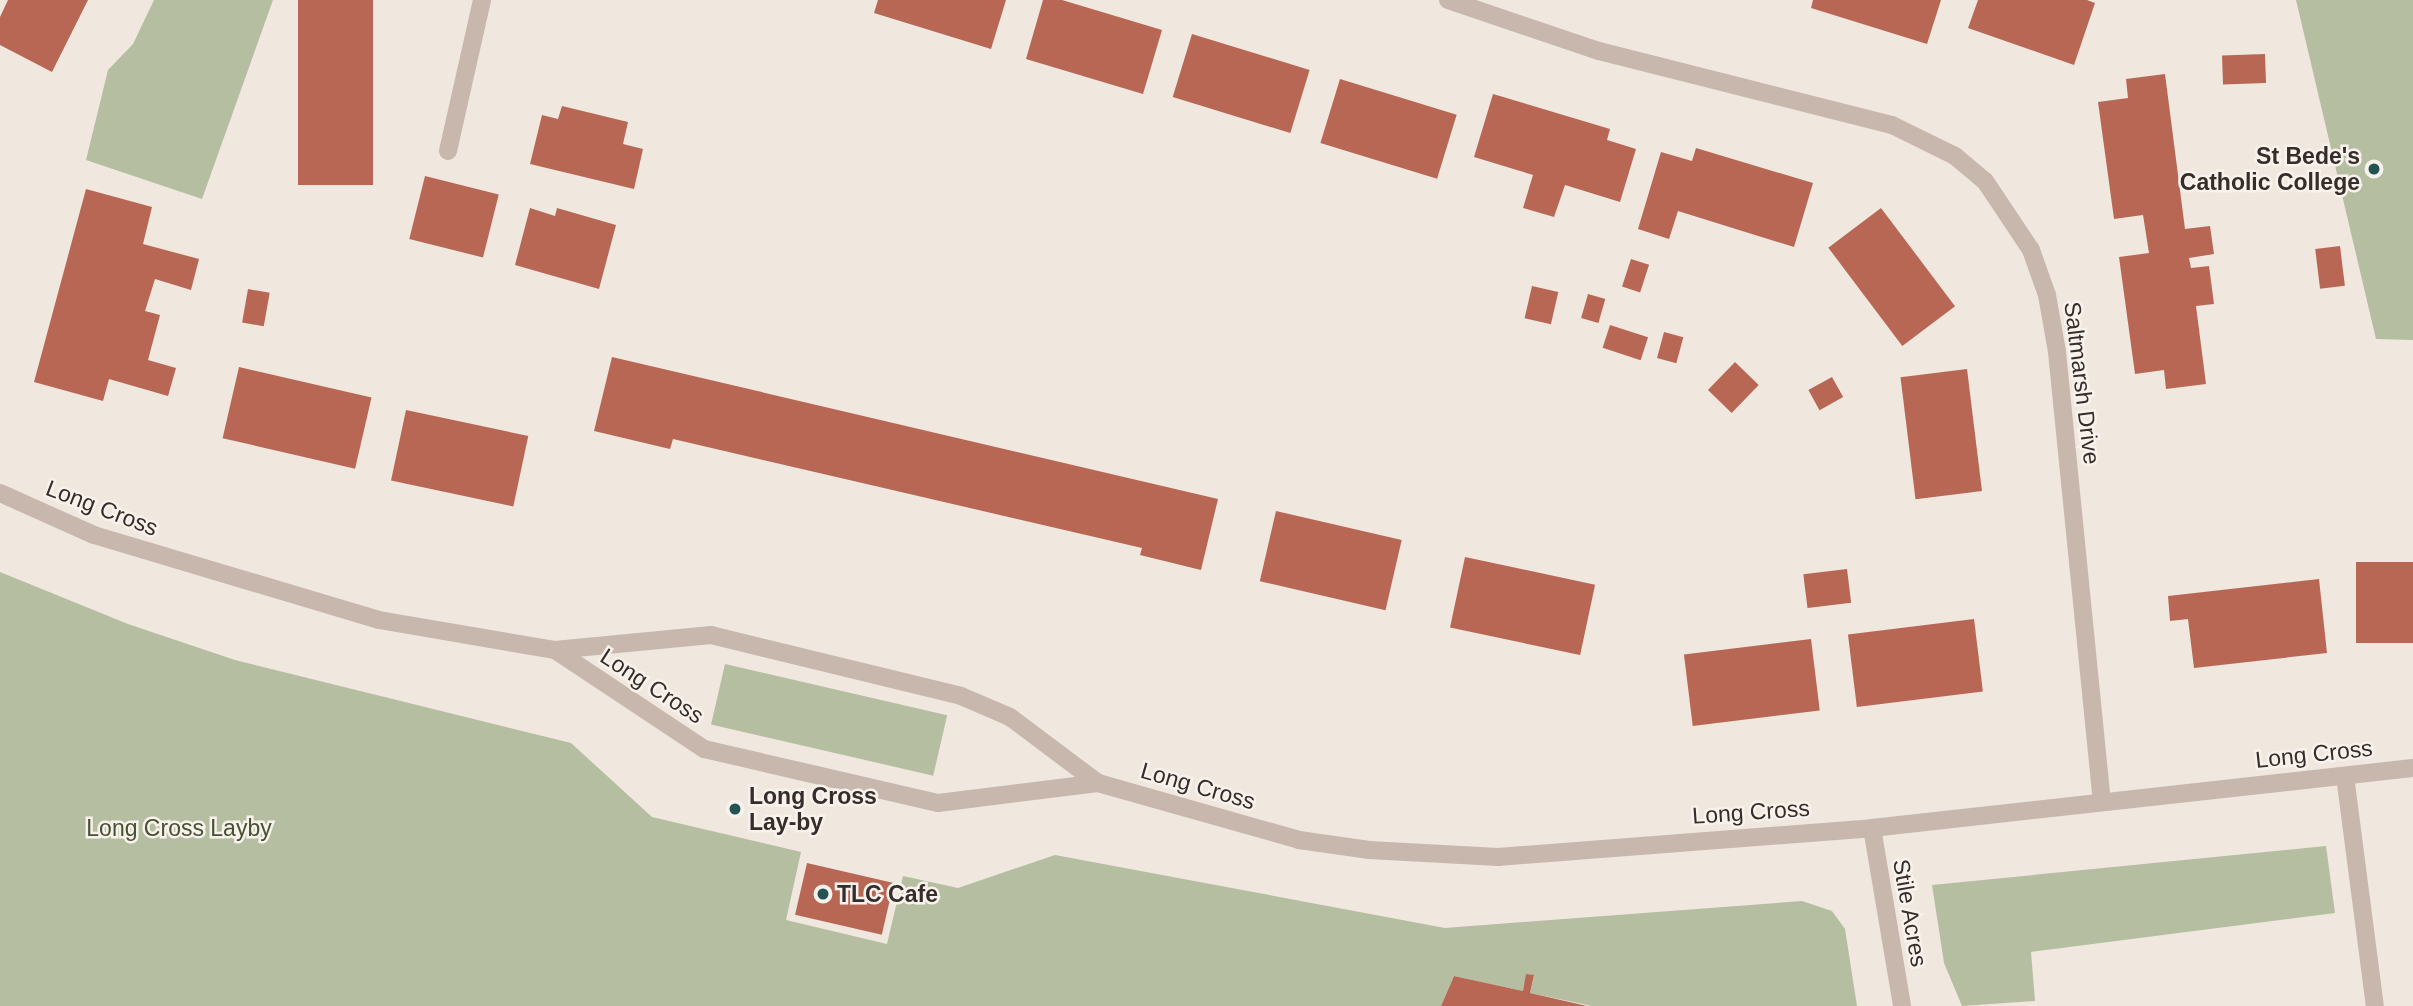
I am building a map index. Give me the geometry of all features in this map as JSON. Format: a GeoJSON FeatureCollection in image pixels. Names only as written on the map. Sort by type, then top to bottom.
{"type":"FeatureCollection","features":[{"type":"Feature","properties":{"kind":"street"},"geometry":{"type":"LineString","coordinates":[[448,151],[482,0]]}},
{"type":"Feature","properties":{"kind":"street","name":"Saltmarsh Drive"},"geometry":{"type":"LineString","coordinates":[[1448,0],[1599,51],[1892,125],[1935,144],[1985,181],[2031,250],[2047,295],[2057,352],[2102,800]]}},
{"type":"Feature","properties":{"kind":"street","name":"Long Cross"},"geometry":{"type":"LineString","coordinates":[[0,493],[94,535],[266,590],[379,620],[555,650],[711,635],[961,696],[1010,718],[1098,783],[1299,840],[1433,856],[1498,857],[1872,828],[2102,800],[2413,768]]}},
{"type":"Feature","properties":{"kind":"street","name":"Long Cross"},"geometry":{"type":"LineString","coordinates":[[555,650],[704,749],[939,803],[1098,783]]}},
{"type":"Feature","properties":{"kind":"street"},"geometry":{"type":"LineString","coordinates":[[2345,776],[2375,1006]]}},
{"type":"Feature","properties":{"kind":"street","name":"Stile Acres"},"geometry":{"type":"LineString","coordinates":[[1872,828],[1902,1006]]}},
{"type":"Feature","properties":{"kind":"green space"},"geometry":{"type":"Polygon","coordinates":[[[154,0],[273,0],[202,199],[86,160],[108,70],[133,44],[154,0]]]}},
{"type":"Feature","properties":{"kind":"green space","name":"St Bede's Catholic College"},"geometry":{"type":"Polygon","coordinates":[[[2296,0],[2413,0],[2413,340],[2376,339],[2296,0]]]}},
{"type":"Feature","properties":{"kind":"green space","name":"Long Cross Layby"},"geometry":{"type":"Polygon","coordinates":[[[0,572],[128,624],[235,660],[571,743],[652,817],[801,852],[786,920],[887,944],[903,876],[958,888],[1055,855],[1445,928],[1802,901],[1832,911],[1845,929],[1857,1006],[1592,1006],[1530,993],[1534,976],[1527,974],[1523,991],[1454,976],[1441,1006],[0,1006],[0,572]]]}},
{"type":"Feature","properties":{"kind":"green space"},"geometry":{"type":"Polygon","coordinates":[[[725,664],[947,715],[933,776],[711,724],[725,664]]]}},
{"type":"Feature","properties":{"kind":"green space"},"geometry":{"type":"Polygon","coordinates":[[[2326,846],[2335,913],[2031,952],[2035,1001],[1962,1006],[1944,963],[1932,885],[2326,846]]]}},
{"type":"Feature","properties":{"kind":"building"},"geometry":{"type":"Polygon","coordinates":[[[8,0],[88,0],[52,72],[0,45],[0,17],[8,0]]]}},
{"type":"Feature","properties":{"kind":"building"},"geometry":{"type":"Polygon","coordinates":[[[298,0],[373,0],[373,185],[298,185],[298,0]]]}},
{"type":"Feature","properties":{"kind":"building"},"geometry":{"type":"Polygon","coordinates":[[[878,0],[1006,0],[991,49],[874,13],[878,0]]]}},
{"type":"Feature","properties":{"kind":"building"},"geometry":{"type":"Polygon","coordinates":[[[1043,0],[1062,0],[1162,30],[1143,94],[1026,59],[1043,0]]]}},
{"type":"Feature","properties":{"kind":"building"},"geometry":{"type":"Polygon","coordinates":[[[1813,0],[1941,0],[1927,44],[1811,8],[1813,0]]]}},
{"type":"Feature","properties":{"kind":"building"},"geometry":{"type":"Polygon","coordinates":[[[1978,0],[2087,0],[2095,3],[2074,65],[1968,28],[1978,0]]]}},
{"type":"Feature","properties":{"kind":"building"},"geometry":{"type":"Polygon","coordinates":[[[1192,34],[1310,70],[1290,133],[1173,97],[1192,34]]]}},
{"type":"Feature","properties":{"kind":"building"},"geometry":{"type":"Polygon","coordinates":[[[2265,54],[2266,83],[2223,84],[2222,56],[2265,54]]]}},
{"type":"Feature","properties":{"kind":"building"},"geometry":{"type":"Polygon","coordinates":[[[2165,74],[2185,229],[2210,226],[2214,254],[2189,258],[2191,268],[2209,266],[2214,304],[2196,306],[2206,384],[2166,389],[2164,370],[2135,374],[2119,257],[2149,253],[2143,215],[2114,219],[2098,102],[2128,98],[2126,79],[2165,74]]]}},
{"type":"Feature","properties":{"kind":"building"},"geometry":{"type":"Polygon","coordinates":[[[1340,79],[1457,115],[1437,179],[1320,143],[1340,79]]]}},
{"type":"Feature","properties":{"kind":"building"},"geometry":{"type":"Polygon","coordinates":[[[1493,94],[1610,129],[1607,140],[1636,149],[1620,202],[1565,185],[1554,217],[1523,208],[1533,175],[1474,157],[1493,94]]]}},
{"type":"Feature","properties":{"kind":"building"},"geometry":{"type":"Polygon","coordinates":[[[562,106],[628,122],[623,144],[643,149],[634,189],[530,164],[542,115],[558,119],[562,106]]]}},
{"type":"Feature","properties":{"kind":"building"},"geometry":{"type":"Polygon","coordinates":[[[1696,148],[1813,183],[1794,247],[1678,211],[1669,239],[1638,229],[1661,152],[1692,161],[1696,148]]]}},
{"type":"Feature","properties":{"kind":"building"},"geometry":{"type":"Polygon","coordinates":[[[425,176],[499,194],[483,257],[409,239],[425,176]]]}},
{"type":"Feature","properties":{"kind":"building"},"geometry":{"type":"Polygon","coordinates":[[[86,189],[152,207],[143,244],[199,259],[191,290],[155,279],[145,311],[160,315],[148,360],[176,368],[168,396],[109,379],[103,401],[34,382],[86,189]]]}},
{"type":"Feature","properties":{"kind":"building"},"geometry":{"type":"Polygon","coordinates":[[[530,208],[555,216],[557,208],[616,225],[599,289],[515,265],[530,208]]]}},
{"type":"Feature","properties":{"kind":"building"},"geometry":{"type":"Polygon","coordinates":[[[1881,208],[1955,306],[1902,346],[1828,248],[1881,208]]]}},
{"type":"Feature","properties":{"kind":"building"},"geometry":{"type":"Polygon","coordinates":[[[2340,246],[2345,286],[2320,289],[2315,249],[2340,246]]]}},
{"type":"Feature","properties":{"kind":"building"},"geometry":{"type":"Polygon","coordinates":[[[1631,259],[1649,265],[1640,292],[1622,287],[1631,259]]]}},
{"type":"Feature","properties":{"kind":"building"},"geometry":{"type":"Polygon","coordinates":[[[1532,286],[1558,292],[1551,324],[1525,318],[1532,286]]]}},
{"type":"Feature","properties":{"kind":"building"},"geometry":{"type":"Polygon","coordinates":[[[248,289],[270,293],[264,326],[242,322],[248,289]]]}},
{"type":"Feature","properties":{"kind":"building"},"geometry":{"type":"Polygon","coordinates":[[[1588,294],[1605,299],[1598,323],[1581,318],[1588,294]]]}},
{"type":"Feature","properties":{"kind":"building"},"geometry":{"type":"Polygon","coordinates":[[[1610,325],[1648,337],[1641,360],[1603,348],[1610,325]]]}},
{"type":"Feature","properties":{"kind":"building"},"geometry":{"type":"Polygon","coordinates":[[[1664,332],[1683,337],[1676,363],[1657,358],[1664,332]]]}},
{"type":"Feature","properties":{"kind":"building"},"geometry":{"type":"Polygon","coordinates":[[[612,357],[1218,499],[1201,570],[1140,555],[1142,548],[673,439],[670,449],[594,431],[612,357]]]}},
{"type":"Feature","properties":{"kind":"building"},"geometry":{"type":"Polygon","coordinates":[[[1735,362],[1759,385],[1732,413],[1708,390],[1735,362]]]}},
{"type":"Feature","properties":{"kind":"building"},"geometry":{"type":"Polygon","coordinates":[[[239,367],[372,398],[355,469],[223,438],[239,367]]]}},
{"type":"Feature","properties":{"kind":"building"},"geometry":{"type":"Polygon","coordinates":[[[1967,369],[1982,491],[1915,499],[1900,377],[1967,369]]]}},
{"type":"Feature","properties":{"kind":"building"},"geometry":{"type":"Polygon","coordinates":[[[1832,377],[1843,397],[1820,410],[1808,390],[1832,377]]]}},
{"type":"Feature","properties":{"kind":"building"},"geometry":{"type":"Polygon","coordinates":[[[406,410],[528,436],[513,506],[391,480],[406,410]]]}},
{"type":"Feature","properties":{"kind":"building"},"geometry":{"type":"Polygon","coordinates":[[[1276,511],[1402,540],[1385,610],[1260,581],[1276,511]]]}},
{"type":"Feature","properties":{"kind":"building"},"geometry":{"type":"Polygon","coordinates":[[[1465,557],[1595,585],[1580,655],[1450,627],[1465,557]]]}},
{"type":"Feature","properties":{"kind":"building"},"geometry":{"type":"Polygon","coordinates":[[[2356,562],[2413,562],[2413,643],[2356,643],[2356,562]]]}},
{"type":"Feature","properties":{"kind":"building"},"geometry":{"type":"Polygon","coordinates":[[[1847,569],[1851,603],[1807,608],[1803,574],[1847,569]]]}},
{"type":"Feature","properties":{"kind":"building"},"geometry":{"type":"Polygon","coordinates":[[[2319,579],[2327,653],[2194,668],[2188,619],[2170,621],[2168,596],[2319,579]]]}},
{"type":"Feature","properties":{"kind":"building"},"geometry":{"type":"Polygon","coordinates":[[[1974,619],[1983,691],[1857,707],[1848,634],[1974,619]]]}},
{"type":"Feature","properties":{"kind":"building"},"geometry":{"type":"Polygon","coordinates":[[[1811,639],[1820,710],[1693,726],[1684,655],[1811,639]]]}},
{"type":"Feature","properties":{"kind":"building"},"geometry":{"type":"Polygon","coordinates":[[[807,863],[894,883],[882,935],[795,915],[807,863]]]}},
{"type":"Feature","properties":{"kind":"building"},"geometry":{"type":"Polygon","coordinates":[[[1526,974],[1534,975],[1530,993],[1587,1006],[1441,1006],[1454,976],[1523,991],[1526,974]]]}},
{"type":"Feature","properties":{"kind":"place","name":"St Bede's Catholic College"},"geometry":{"type":"Point","coordinates":[2374,169]}},
{"type":"Feature","properties":{"kind":"place","name":"Long Cross Lay-by"},"geometry":{"type":"Point","coordinates":[735,809]}},
{"type":"Feature","properties":{"kind":"place","name":"TLC Cafe"},"geometry":{"type":"Point","coordinates":[823,894]}}]}
